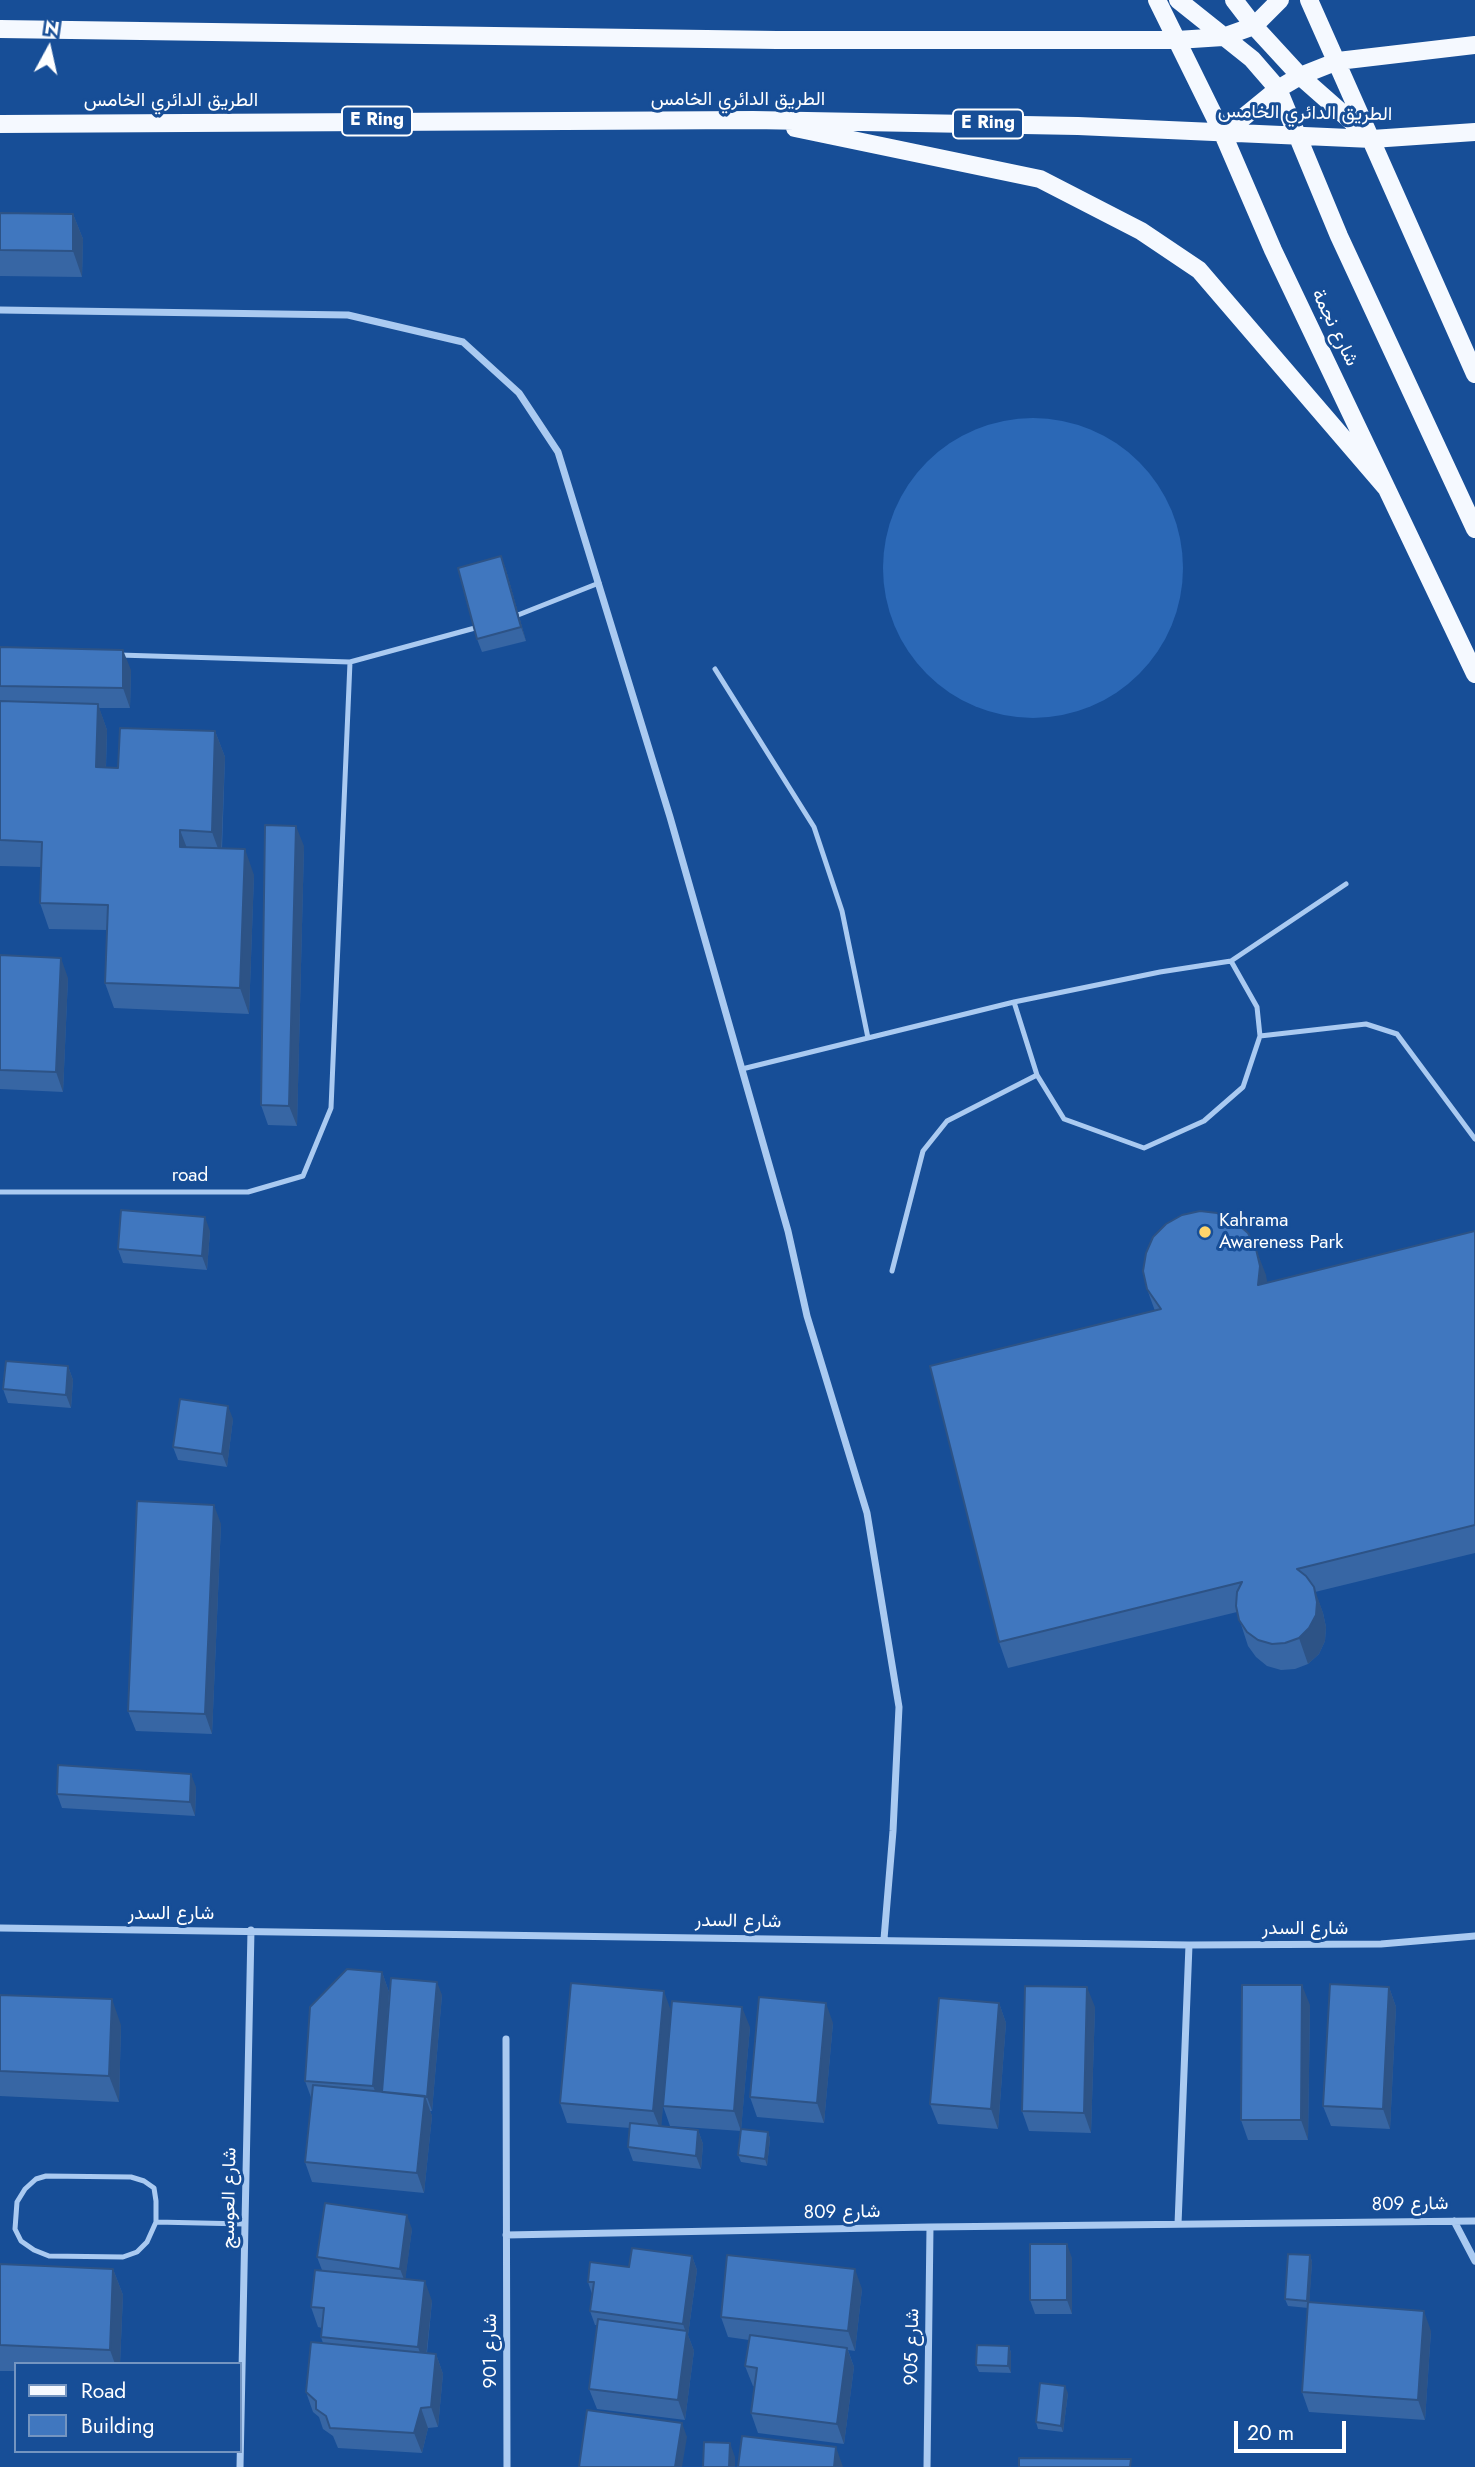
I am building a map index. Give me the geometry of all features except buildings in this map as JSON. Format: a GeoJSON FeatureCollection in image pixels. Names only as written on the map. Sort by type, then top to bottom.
{"type":"FeatureCollection","features":[{"type":"Feature","properties":{"kind":"main road","name":"شارع نجمة"},"geometry":{"type":"LineString","coordinates":[[1157,0],[1223,134],[1273,250],[1475,674]]}},
{"type":"Feature","properties":{"kind":"main road"},"geometry":{"type":"LineString","coordinates":[[1178,0],[1252,60],[1278,89],[1339,236],[1475,529]]}},
{"type":"Feature","properties":{"kind":"main road"},"geometry":{"type":"LineString","coordinates":[[1234,0],[1300,76],[1372,139]]}},
{"type":"Feature","properties":{"kind":"main road"},"geometry":{"type":"LineString","coordinates":[[0,29],[777,40],[1177,40],[1223,37],[1254,26],[1280,0]]}},
{"type":"Feature","properties":{"kind":"main road"},"geometry":{"type":"LineString","coordinates":[[1309,0],[1475,374]]}},
{"type":"Feature","properties":{"kind":"main road"},"geometry":{"type":"LineString","coordinates":[[1223,134],[1278,89],[1300,76],[1338,61],[1475,45]]}},
{"type":"Feature","properties":{"kind":"main road"},"geometry":{"type":"LineString","coordinates":[[753,120],[1040,179],[1141,231],[1199,270],[1387,489]]}},
{"type":"Feature","properties":{"kind":"main road","name":"الطريق الدائري الخامس"},"geometry":{"type":"LineString","coordinates":[[0,124],[753,120],[1078,126],[1372,139],[1475,132]]}},
{"type":"Feature","properties":{"kind":"street"},"geometry":{"type":"LineString","coordinates":[[0,310],[348,315],[463,342],[519,393],[558,452],[742,1069],[788,1231],[807,1316],[867,1513],[899,1707],[884,1939]]}},
{"type":"Feature","properties":{"kind":"street","name":"شارع السدر"},"geometry":{"type":"LineString","coordinates":[[0,1928],[1189,1945],[1381,1944],[1475,1936]]}},
{"type":"Feature","properties":{"kind":"street","name":"شارع العوسج"},"geometry":{"type":"LineString","coordinates":[[242,2370],[251,1930]]}},
{"type":"Feature","properties":{"kind":"street"},"geometry":{"type":"LineString","coordinates":[[1178,2224],[1189,1945]]}},
{"type":"Feature","properties":{"kind":"street","name":"شارع 901"},"geometry":{"type":"LineString","coordinates":[[506,2039],[507,2467]]}},
{"type":"Feature","properties":{"kind":"street"},"geometry":{"type":"LineString","coordinates":[[1454,2221],[1475,2262]]}},
{"type":"Feature","properties":{"kind":"street","name":"شارع 809"},"geometry":{"type":"LineString","coordinates":[[506,2235],[1475,2221]]}},
{"type":"Feature","properties":{"kind":"street","name":"شارع 905"},"geometry":{"type":"LineString","coordinates":[[927,2467],[930,2227]]}},
{"type":"Feature","properties":{"kind":"lane"},"geometry":{"type":"LineString","coordinates":[[519,615],[599,583]]}},
{"type":"Feature","properties":{"kind":"lane"},"geometry":{"type":"LineString","coordinates":[[108,654],[350,662],[475,628]]}},
{"type":"Feature","properties":{"kind":"lane","name":"road"},"geometry":{"type":"LineString","coordinates":[[0,1192],[248,1192],[303,1176],[331,1108],[350,662]]}},
{"type":"Feature","properties":{"kind":"lane"},"geometry":{"type":"LineString","coordinates":[[715,669],[814,827],[842,911],[868,1038]]}},
{"type":"Feature","properties":{"kind":"lane"},"geometry":{"type":"LineString","coordinates":[[742,1069],[1014,1002],[1160,972],[1231,961],[1346,884]]}},
{"type":"Feature","properties":{"kind":"lane"},"geometry":{"type":"LineString","coordinates":[[1014,1002],[1037,1075],[1064,1119],[1144,1148],[1204,1121],[1242,1087],[1261,1037],[1257,1007],[1231,961]]}},
{"type":"Feature","properties":{"kind":"lane"},"geometry":{"type":"LineString","coordinates":[[1261,1037],[1366,1024],[1396,1034],[1475,1139]]}},
{"type":"Feature","properties":{"kind":"lane"},"geometry":{"type":"LineString","coordinates":[[892,1271],[923,1152],[947,1121],[1037,1075]]}},
{"type":"Feature","properties":{"kind":"lane"},"geometry":{"type":"LineString","coordinates":[[46,2176],[131,2176],[144,2181],[154,2188],[156,2222],[147,2242],[137,2252],[124,2257],[49,2256],[21,2241],[15,2229],[17,2202],[24,2189],[36,2179],[46,2176]]}},
{"type":"Feature","properties":{"kind":"lane"},"geometry":{"type":"LineString","coordinates":[[156,2222],[245,2224]]}},
{"type":"Feature","properties":{"kind":"shaded area"},"geometry":{"type":"Polygon","coordinates":[[[1033,418],[1062,421],[1090,430],[1104,436],[1139,462],[1165,497],[1171,511],[1180,539],[1183,568],[1180,597],[1171,625],[1165,639],[1139,674],[1104,700],[1090,706],[1062,715],[1033,718],[1004,715],[976,706],[962,700],[927,674],[901,639],[895,625],[886,597],[883,568],[886,539],[895,511],[901,497],[927,462],[962,436],[976,430],[1004,421],[1033,418]]]}},
{"type":"Feature","properties":{"kind":"place","name":"Kahrama Awareness Park"},"geometry":{"type":"Point","coordinates":[1205,1232]}}]}
